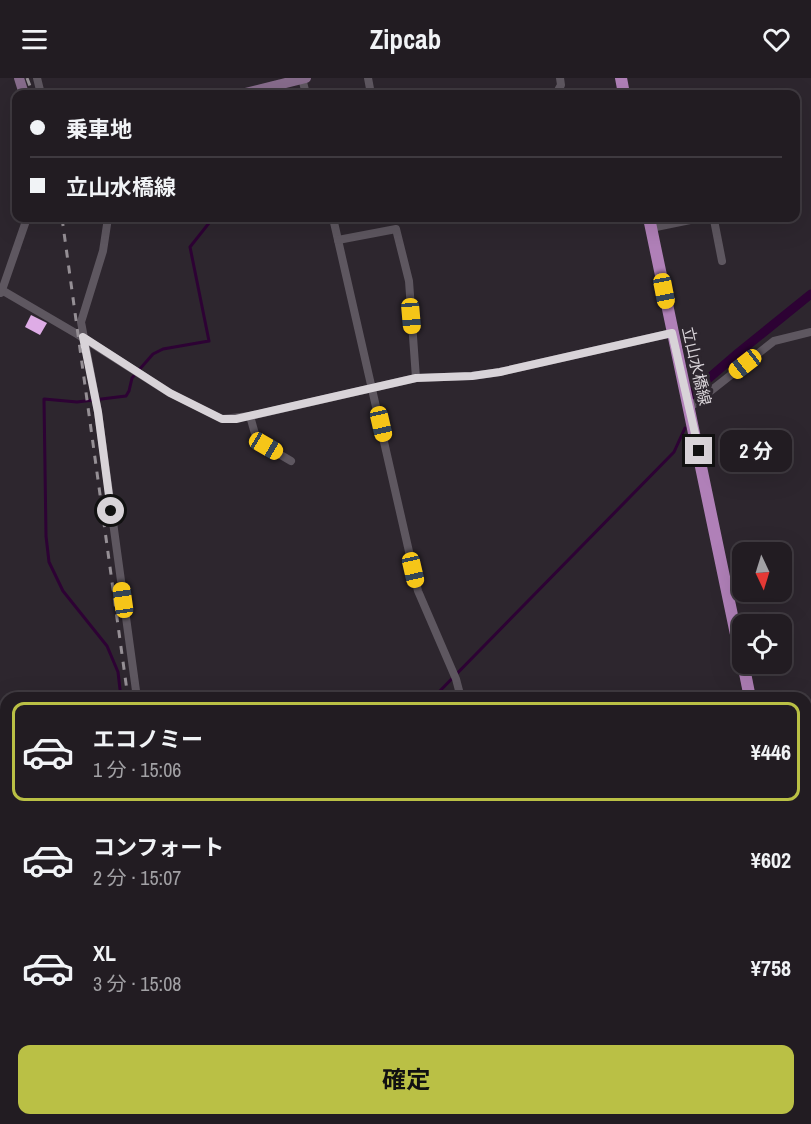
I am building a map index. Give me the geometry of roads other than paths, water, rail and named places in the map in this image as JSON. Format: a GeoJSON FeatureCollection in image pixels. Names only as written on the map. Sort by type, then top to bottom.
{"type":"FeatureCollection","features":[{"type":"Feature","properties":{"kind":"main road"},"geometry":{"type":"LineString","coordinates":[[258,90],[304,79]]}},
{"type":"Feature","properties":{"kind":"main road","name":"立山水橋線"},"geometry":{"type":"LineString","coordinates":[[650,223],[732,615]]}},
{"type":"Feature","properties":{"kind":"main road","name":"立山水橋線"},"geometry":{"type":"LineString","coordinates":[[745,674],[749,692]]}},
{"type":"Feature","properties":{"kind":"street"},"geometry":{"type":"LineString","coordinates":[[26,222],[1,291],[83,337],[170,393],[222,419],[250,416],[416,378],[472,376],[500,372],[672,333]]}},
{"type":"Feature","properties":{"kind":"street"},"geometry":{"type":"LineString","coordinates":[[107,222],[103,251],[81,322],[98,412],[136,692]]}},
{"type":"Feature","properties":{"kind":"street"},"geometry":{"type":"LineString","coordinates":[[334,222],[418,591],[459,692]]}},
{"type":"Feature","properties":{"kind":"street"},"geometry":{"type":"LineString","coordinates":[[714,222],[722,261]]}},
{"type":"Feature","properties":{"kind":"street"},"geometry":{"type":"LineString","coordinates":[[338,240],[396,229],[409,280],[416,378]]}},
{"type":"Feature","properties":{"kind":"street"},"geometry":{"type":"LineString","coordinates":[[689,408],[774,341],[811,332]]}},
{"type":"Feature","properties":{"kind":"street"},"geometry":{"type":"LineString","coordinates":[[250,416],[257,441],[291,460]]}},
{"type":"Feature","properties":{"kind":"waterway"},"geometry":{"type":"LineString","coordinates":[[120,692],[118,672],[107,646],[63,591],[49,562],[46,536],[44,399],[77,402],[126,396],[132,378],[153,354],[163,349],[209,341],[190,247],[210,222]]}},
{"type":"Feature","properties":{"kind":"waterway"},"geometry":{"type":"LineString","coordinates":[[693,397],[694,391],[811,294]]}},
{"type":"Feature","properties":{"kind":"waterway"},"geometry":{"type":"LineString","coordinates":[[439,692],[674,452],[685,428]]}},
{"type":"Feature","properties":{"kind":"railway"},"geometry":{"type":"LineString","coordinates":[[27,78],[32,90]]}},
{"type":"Feature","properties":{"kind":"railway"},"geometry":{"type":"LineString","coordinates":[[63,222],[127,692]]}}]}
